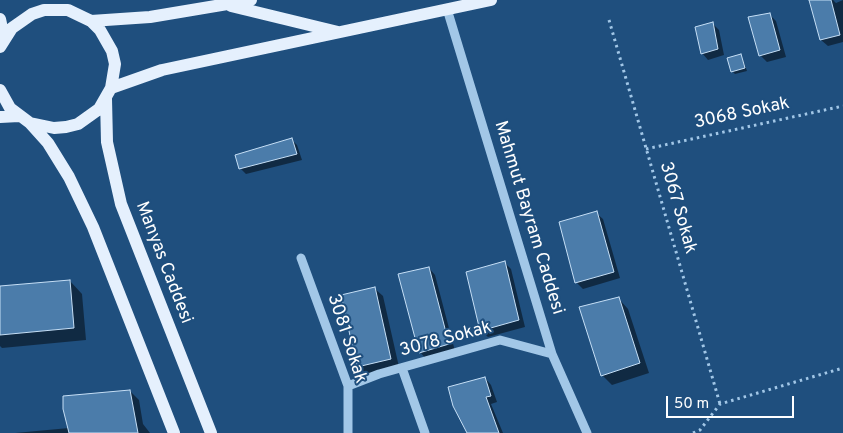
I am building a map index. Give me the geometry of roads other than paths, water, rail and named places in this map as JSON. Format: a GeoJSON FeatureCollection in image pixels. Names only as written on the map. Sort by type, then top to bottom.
{"type":"FeatureCollection","features":[{"type":"Feature","properties":{"kind":"main road"},"geometry":{"type":"LineString","coordinates":[[91,21],[150,16],[251,0]]}},
{"type":"Feature","properties":{"kind":"main road"},"geometry":{"type":"LineString","coordinates":[[0,117],[25,119],[54,128],[72,126],[89,118],[109,94],[162,70],[491,0]]}},
{"type":"Feature","properties":{"kind":"main road","name":"Manyas Caddesi"},"geometry":{"type":"LineString","coordinates":[[2,42],[12,28],[32,14],[66,5],[91,21],[100,30],[112,51],[114,76],[109,94],[107,142],[121,204],[211,433]]}},
{"type":"Feature","properties":{"kind":"main road"},"geometry":{"type":"LineString","coordinates":[[228,5],[340,33]]}},
{"type":"Feature","properties":{"kind":"main road","name":"Manyas Caddesi"},"geometry":{"type":"LineString","coordinates":[[0,19],[2,42]]}},
{"type":"Feature","properties":{"kind":"main road"},"geometry":{"type":"LineString","coordinates":[[0,90],[10,108],[25,119],[48,143],[69,177],[93,227],[174,433]]}},
{"type":"Feature","properties":{"kind":"street","name":"Mahmut Bayram Caddesi"},"geometry":{"type":"LineString","coordinates":[[447,10],[552,354],[587,433]]}},
{"type":"Feature","properties":{"kind":"street","name":"3081 Sokak"},"geometry":{"type":"LineString","coordinates":[[301,258],[348,386],[348,433]]}},
{"type":"Feature","properties":{"kind":"street","name":"3078 Sokak"},"geometry":{"type":"LineString","coordinates":[[348,386],[402,368],[500,340],[552,354]]}},
{"type":"Feature","properties":{"kind":"street"},"geometry":{"type":"LineString","coordinates":[[402,368],[425,433]]}}]}
